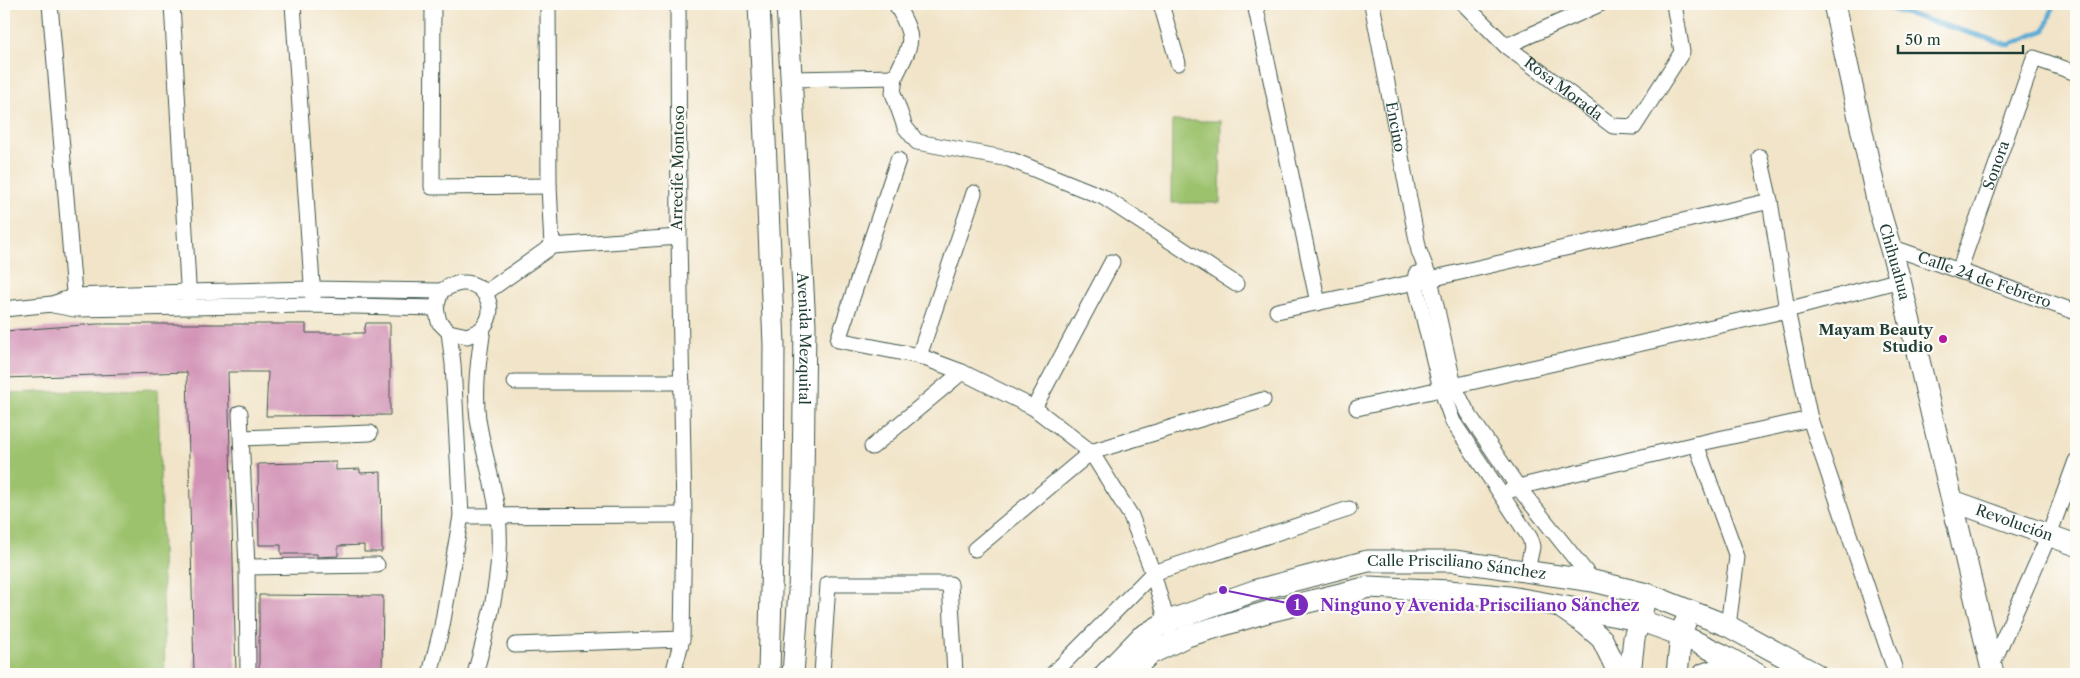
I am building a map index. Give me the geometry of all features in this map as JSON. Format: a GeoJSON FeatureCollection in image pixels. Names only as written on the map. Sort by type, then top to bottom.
{"type":"FeatureCollection","features":[{"type":"Feature","properties":{"kind":"street"},"geometry":{"type":"LineString","coordinates":[[50,4],[75,303]]}},
{"type":"Feature","properties":{"kind":"street"},"geometry":{"type":"LineString","coordinates":[[172,4],[189,307]]}},
{"type":"Feature","properties":{"kind":"street"},"geometry":{"type":"LineString","coordinates":[[293,4],[313,305]]}},
{"type":"Feature","properties":{"kind":"street"},"geometry":{"type":"LineString","coordinates":[[433,4],[432,187],[549,186]]}},
{"type":"Feature","properties":{"kind":"street"},"geometry":{"type":"LineString","coordinates":[[485,293],[552,246],[549,186],[548,4]]}},
{"type":"Feature","properties":{"kind":"street","name":"Arrecife Montoso"},"geometry":{"type":"LineString","coordinates":[[552,246],[679,237],[678,4]]}},
{"type":"Feature","properties":{"kind":"street","name":"Avenida Mezquital"},"geometry":{"type":"LineString","coordinates":[[759,4],[774,344],[769,674]]}},
{"type":"Feature","properties":{"kind":"street","name":"Avenida Mezquital"},"geometry":{"type":"LineString","coordinates":[[787,4],[805,325],[803,489],[799,591],[793,674]]}},
{"type":"Feature","properties":{"kind":"street"},"geometry":{"type":"LineString","coordinates":[[896,4],[908,27],[911,39],[895,77],[893,94],[905,128],[917,142],[1010,159],[1103,197],[1236,284]]}},
{"type":"Feature","properties":{"kind":"street"},"geometry":{"type":"LineString","coordinates":[[1161,4],[1178,63]]}},
{"type":"Feature","properties":{"kind":"street"},"geometry":{"type":"LineString","coordinates":[[1255,4],[1318,303]]}},
{"type":"Feature","properties":{"kind":"street","name":"Encino"},"geometry":{"type":"LineString","coordinates":[[1372,4],[1419,251]]}},
{"type":"Feature","properties":{"kind":"street","name":"Rosa Morada"},"geometry":{"type":"LineString","coordinates":[[1464,4],[1506,46],[1614,126],[1634,128],[1682,52],[1674,4]]}},
{"type":"Feature","properties":{"kind":"street"},"geometry":{"type":"LineString","coordinates":[[1506,46],[1600,4]]}},
{"type":"Feature","properties":{"kind":"street","name":"Chihuahua"},"geometry":{"type":"LineString","coordinates":[[1834,4],[1879,209],[1900,280],[1993,670]]}},
{"type":"Feature","properties":{"kind":"street","name":"Sonora"},"geometry":{"type":"LineString","coordinates":[[1960,271],[2034,58],[2076,73]]}},
{"type":"Feature","properties":{"kind":"street"},"geometry":{"type":"LineString","coordinates":[[791,78],[895,77]]}},
{"type":"Feature","properties":{"kind":"street"},"geometry":{"type":"LineString","coordinates":[[1760,157],[1770,200],[1787,310],[1810,419],[1894,667]]}},
{"type":"Feature","properties":{"kind":"street"},"geometry":{"type":"LineString","coordinates":[[898,160],[838,340],[919,356],[962,372],[1034,408],[1091,452],[1131,516],[1154,572],[1170,631]]}},
{"type":"Feature","properties":{"kind":"street"},"geometry":{"type":"LineString","coordinates":[[919,356],[974,193]]}},
{"type":"Feature","properties":{"kind":"street"},"geometry":{"type":"LineString","coordinates":[[1277,311],[1430,279],[1770,200]]}},
{"type":"Feature","properties":{"kind":"street"},"geometry":{"type":"LineString","coordinates":[[673,674],[682,639],[684,515],[679,237]]}},
{"type":"Feature","properties":{"kind":"street","name":"Calle 24 de Febrero"},"geometry":{"type":"LineString","coordinates":[[1891,247],[2076,312]]}},
{"type":"Feature","properties":{"kind":"street"},"geometry":{"type":"LineString","coordinates":[[1419,251],[1430,279],[1453,422],[1530,538],[1532,547],[1527,571]]}},
{"type":"Feature","properties":{"kind":"street"},"geometry":{"type":"LineString","coordinates":[[1419,251],[1415,282],[1448,388],[1467,412],[1518,487],[1593,581]]}},
{"type":"Feature","properties":{"kind":"street"},"geometry":{"type":"LineString","coordinates":[[1034,408],[1112,262]]}},
{"type":"Feature","properties":{"kind":"street"},"geometry":{"type":"LineString","coordinates":[[1357,408],[1787,310],[1900,280]]}},
{"type":"Feature","properties":{"kind":"street"},"geometry":{"type":"LineString","coordinates":[[4,309],[188,292],[312,289],[441,291],[453,285],[464,283],[476,286],[485,293],[490,304],[489,317],[483,328],[476,381],[478,418],[498,516],[499,560],[492,611],[476,674]]}},
{"type":"Feature","properties":{"kind":"street"},"geometry":{"type":"LineString","coordinates":[[441,291],[436,308],[439,322],[449,332],[467,336],[483,328]]}},
{"type":"Feature","properties":{"kind":"street"},"geometry":{"type":"LineString","coordinates":[[75,303],[189,307],[313,305],[436,308]]}},
{"type":"Feature","properties":{"kind":"street"},"geometry":{"type":"LineString","coordinates":[[430,674],[442,626],[461,516],[456,410],[449,332]]}},
{"type":"Feature","properties":{"kind":"street"},"geometry":{"type":"LineString","coordinates":[[872,447],[962,372]]}},
{"type":"Feature","properties":{"kind":"street"},"geometry":{"type":"LineString","coordinates":[[515,382],[682,382]]}},
{"type":"Feature","properties":{"kind":"street"},"geometry":{"type":"LineString","coordinates":[[975,549],[1091,452],[1262,400]]}},
{"type":"Feature","properties":{"kind":"street"},"geometry":{"type":"LineString","coordinates":[[240,414],[247,567],[248,674]]}},
{"type":"Feature","properties":{"kind":"street"},"geometry":{"type":"LineString","coordinates":[[1501,496],[1518,487],[1696,444],[1810,419]]}},
{"type":"Feature","properties":{"kind":"street"},"geometry":{"type":"LineString","coordinates":[[242,438],[370,433]]}},
{"type":"Feature","properties":{"kind":"street"},"geometry":{"type":"LineString","coordinates":[[1696,444],[1737,557],[1728,626]]}},
{"type":"Feature","properties":{"kind":"street","name":"Chihuahua"},"geometry":{"type":"LineString","coordinates":[[1993,670],[2049,535],[2076,461]]}},
{"type":"Feature","properties":{"kind":"street","name":"Revolución"},"geometry":{"type":"LineString","coordinates":[[1953,501],[2076,545]]}},
{"type":"Feature","properties":{"kind":"street"},"geometry":{"type":"LineString","coordinates":[[1053,674],[1154,572],[1349,510]]}},
{"type":"Feature","properties":{"kind":"street"},"geometry":{"type":"LineString","coordinates":[[461,516],[684,515]]}},
{"type":"Feature","properties":{"kind":"street","name":"Calle Prisciliano Sánchez"},"geometry":{"type":"LineString","coordinates":[[1129,674],[1170,631],[1257,590],[1368,562],[1454,561],[1593,581],[1647,594],[1728,626],[1816,674]]}},
{"type":"Feature","properties":{"kind":"street"},"geometry":{"type":"LineString","coordinates":[[247,567],[377,564]]}},
{"type":"Feature","properties":{"kind":"street"},"geometry":{"type":"LineString","coordinates":[[822,674],[828,584],[950,584],[955,674]]}},
{"type":"Feature","properties":{"kind":"street","name":"Calle Prisciliano Sánchez"},"geometry":{"type":"LineString","coordinates":[[1105,674],[1141,637],[1268,612],[1369,587],[1450,590],[1510,597],[1639,620],[1681,635],[1750,670]]}},
{"type":"Feature","properties":{"kind":"street"},"geometry":{"type":"LineString","coordinates":[[1630,674],[1634,638],[1647,594]]}},
{"type":"Feature","properties":{"kind":"street"},"geometry":{"type":"LineString","coordinates":[[1556,605],[1585,624],[1602,640],[1619,674]]}},
{"type":"Feature","properties":{"kind":"street"},"geometry":{"type":"LineString","coordinates":[[1677,674],[1681,635],[1689,610]]}},
{"type":"Feature","properties":{"kind":"street"},"geometry":{"type":"LineString","coordinates":[[515,645],[682,639]]}},
{"type":"Feature","properties":{"kind":"street"},"geometry":{"type":"LineString","coordinates":[[1704,674],[1716,670],[1750,670]]}},
{"type":"Feature","properties":{"kind":"green space"},"geometry":{"type":"Polygon","coordinates":[[[1172,121],[1221,121],[1220,203],[1171,203],[1172,121]]]}},
{"type":"Feature","properties":{"kind":"green space"},"geometry":{"type":"Polygon","coordinates":[[[158,389],[165,674],[4,674],[4,393],[158,389]]]}},
{"type":"Feature","properties":{"kind":"building"},"geometry":{"type":"Polygon","coordinates":[[[366,323],[390,323],[390,415],[266,416],[268,372],[228,372],[236,674],[194,674],[187,372],[4,378],[4,331],[97,324],[306,324],[306,333],[364,333],[366,323]]]}},
{"type":"Feature","properties":{"kind":"building"},"geometry":{"type":"Polygon","coordinates":[[[336,462],[336,470],[360,469],[360,473],[381,472],[382,552],[364,552],[364,545],[338,546],[338,556],[317,557],[317,554],[281,554],[281,545],[259,545],[258,464],[336,462]]]}},
{"type":"Feature","properties":{"kind":"building"},"geometry":{"type":"Polygon","coordinates":[[[259,595],[383,596],[382,674],[259,674],[259,595]]]}},
{"type":"Feature","properties":{"kind":"waterway"},"geometry":{"type":"LineString","coordinates":[[1884,4],[1888,8],[2009,45],[2045,30],[2054,4]]}},
{"type":"Feature","properties":{"kind":"place","name":"Mayam Beauty Studio"},"geometry":{"type":"Point","coordinates":[1943,339]}},
{"type":"Feature","properties":{"kind":"place","name":"Ninguno y Avenida Prisciliano Sánchez"},"geometry":{"type":"Point","coordinates":[1223,590]}}]}
